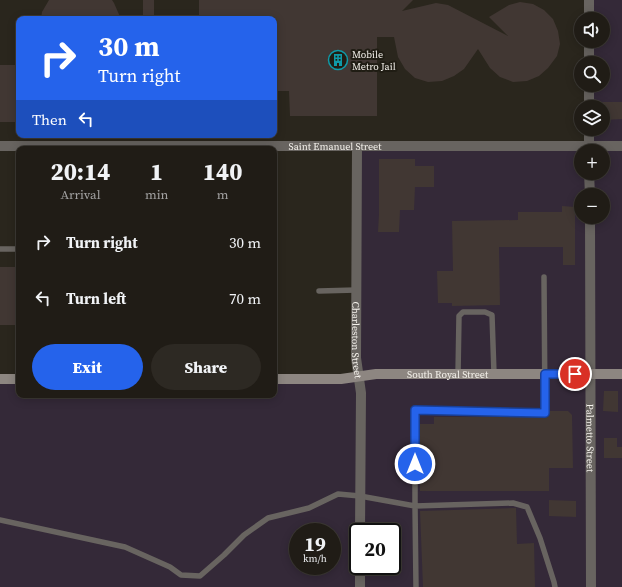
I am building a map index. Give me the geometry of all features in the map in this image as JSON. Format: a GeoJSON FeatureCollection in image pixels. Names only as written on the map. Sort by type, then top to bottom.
{"type":"FeatureCollection","features":[{"type":"Feature","properties":{"kind":"street"},"geometry":{"type":"LineString","coordinates":[[589,0],[589,12]]}},
{"type":"Feature","properties":{"kind":"street","name":"Saint Emanuel Street"},"geometry":{"type":"LineString","coordinates":[[0,146],[16,146]]}},
{"type":"Feature","properties":{"kind":"street","name":"Saint Emanuel Street"},"geometry":{"type":"LineString","coordinates":[[610,147],[622,146]]}},
{"type":"Feature","properties":{"kind":"street","name":"Saint Emanuel Street"},"geometry":{"type":"LineString","coordinates":[[277,147],[574,149]]}},
{"type":"Feature","properties":{"kind":"street","name":"Charleston Street"},"geometry":{"type":"LineString","coordinates":[[356,147],[356,358],[361,393],[360,523]]}},
{"type":"Feature","properties":{"kind":"street","name":"Palmetto Street"},"geometry":{"type":"LineString","coordinates":[[590,224],[591,587]]}},
{"type":"Feature","properties":{"kind":"street","name":"South Royal Street"},"geometry":{"type":"LineString","coordinates":[[277,379],[341,379],[376,374],[622,374]]}},
{"type":"Feature","properties":{"kind":"street"},"geometry":{"type":"LineString","coordinates":[[0,379],[16,379]]}},
{"type":"Feature","properties":{"kind":"street"},"geometry":{"type":"LineString","coordinates":[[360,575],[360,587]]}},
{"type":"Feature","properties":{"kind":"lane"},"geometry":{"type":"LineString","coordinates":[[0,249],[16,249]]}},
{"type":"Feature","properties":{"kind":"lane"},"geometry":{"type":"LineString","coordinates":[[416,587],[415,410],[545,413],[544,277]]}},
{"type":"Feature","properties":{"kind":"lane"},"geometry":{"type":"LineString","coordinates":[[319,291],[356,290]]}},
{"type":"Feature","properties":{"kind":"lane"},"geometry":{"type":"LineString","coordinates":[[458,374],[459,316],[463,312],[485,312],[492,315],[494,374]]}},
{"type":"Feature","properties":{"kind":"lane"},"geometry":{"type":"LineString","coordinates":[[0,520],[125,547],[170,567],[181,575],[200,576],[244,535],[268,518],[309,508],[338,494],[360,496],[416,506],[513,503],[527,507],[540,538],[555,587]]}},
{"type":"Feature","properties":{"kind":"shaded area"},"geometry":{"type":"Polygon","coordinates":[[[589,0],[622,0],[622,587],[0,587],[0,379],[16,379],[16,398],[277,398],[277,379],[358,376],[357,147],[574,146],[574,180],[610,180],[610,144],[589,144],[589,136],[610,136],[610,100],[589,100],[589,92],[610,92],[610,56],[589,56],[589,48],[610,48],[610,12],[589,12],[589,0]]]}},
{"type":"Feature","properties":{"kind":"building"},"geometry":{"type":"Polygon","coordinates":[[[49,0],[112,0],[120,16],[41,16],[49,0]]]}},
{"type":"Feature","properties":{"kind":"building"},"geometry":{"type":"Polygon","coordinates":[[[143,0],[154,0],[154,16],[143,16],[143,0]]]}},
{"type":"Feature","properties":{"kind":"building","name":"Mobile Metro Jail"},"geometry":{"type":"Polygon","coordinates":[[[199,0],[413,0],[402,11],[436,3],[448,5],[508,36],[489,17],[509,5],[520,2],[533,4],[544,10],[553,19],[558,31],[560,44],[557,56],[548,68],[539,76],[527,81],[513,82],[500,77],[490,68],[478,49],[464,69],[454,76],[442,81],[428,82],[415,78],[405,69],[398,57],[394,37],[377,37],[377,116],[290,116],[289,91],[277,91],[277,16],[199,16],[199,0]]]}},
{"type":"Feature","properties":{"kind":"building"},"geometry":{"type":"Polygon","coordinates":[[[0,65],[16,65],[16,122],[0,122],[0,65]]]}},
{"type":"Feature","properties":{"kind":"building"},"geometry":{"type":"Polygon","coordinates":[[[610,102],[622,102],[622,119],[610,120],[610,102]]]}},
{"type":"Feature","properties":{"kind":"building"},"geometry":{"type":"Polygon","coordinates":[[[379,159],[415,159],[415,166],[434,166],[434,187],[415,187],[414,210],[400,210],[399,232],[378,232],[379,159]]]}},
{"type":"Feature","properties":{"kind":"building"},"geometry":{"type":"Polygon","coordinates":[[[562,206],[574,207],[575,265],[563,265],[563,247],[499,247],[500,305],[452,306],[452,303],[438,303],[437,271],[453,271],[452,221],[518,220],[518,212],[562,212],[562,206]]]}},
{"type":"Feature","properties":{"kind":"building"},"geometry":{"type":"Polygon","coordinates":[[[0,267],[16,267],[16,325],[0,325],[0,267]]]}},
{"type":"Feature","properties":{"kind":"building"},"geometry":{"type":"Polygon","coordinates":[[[604,391],[618,391],[618,412],[603,411],[604,391]]]}},
{"type":"Feature","properties":{"kind":"building"},"geometry":{"type":"Polygon","coordinates":[[[549,411],[568,411],[572,415],[573,468],[549,468],[549,491],[420,491],[420,424],[434,424],[434,417],[547,417],[549,411]]]}},
{"type":"Feature","properties":{"kind":"building"},"geometry":{"type":"Polygon","coordinates":[[[604,438],[617,438],[617,447],[622,447],[622,458],[604,458],[604,438]]]}},
{"type":"Feature","properties":{"kind":"building"},"geometry":{"type":"Polygon","coordinates":[[[549,500],[576,501],[576,517],[549,516],[549,500]]]}},
{"type":"Feature","properties":{"kind":"building"},"geometry":{"type":"Polygon","coordinates":[[[516,508],[517,544],[534,543],[535,587],[423,587],[420,511],[516,508]]]}},
{"type":"Feature","properties":{"kind":"place","name":"Mobile Metro Jail"},"geometry":{"type":"Point","coordinates":[338,60]}},
{"type":"Feature","properties":{"kind":"route"},"geometry":{"type":"LineString","coordinates":[[415,464],[415,410],[545,413],[545,374],[575,374]]}}]}
